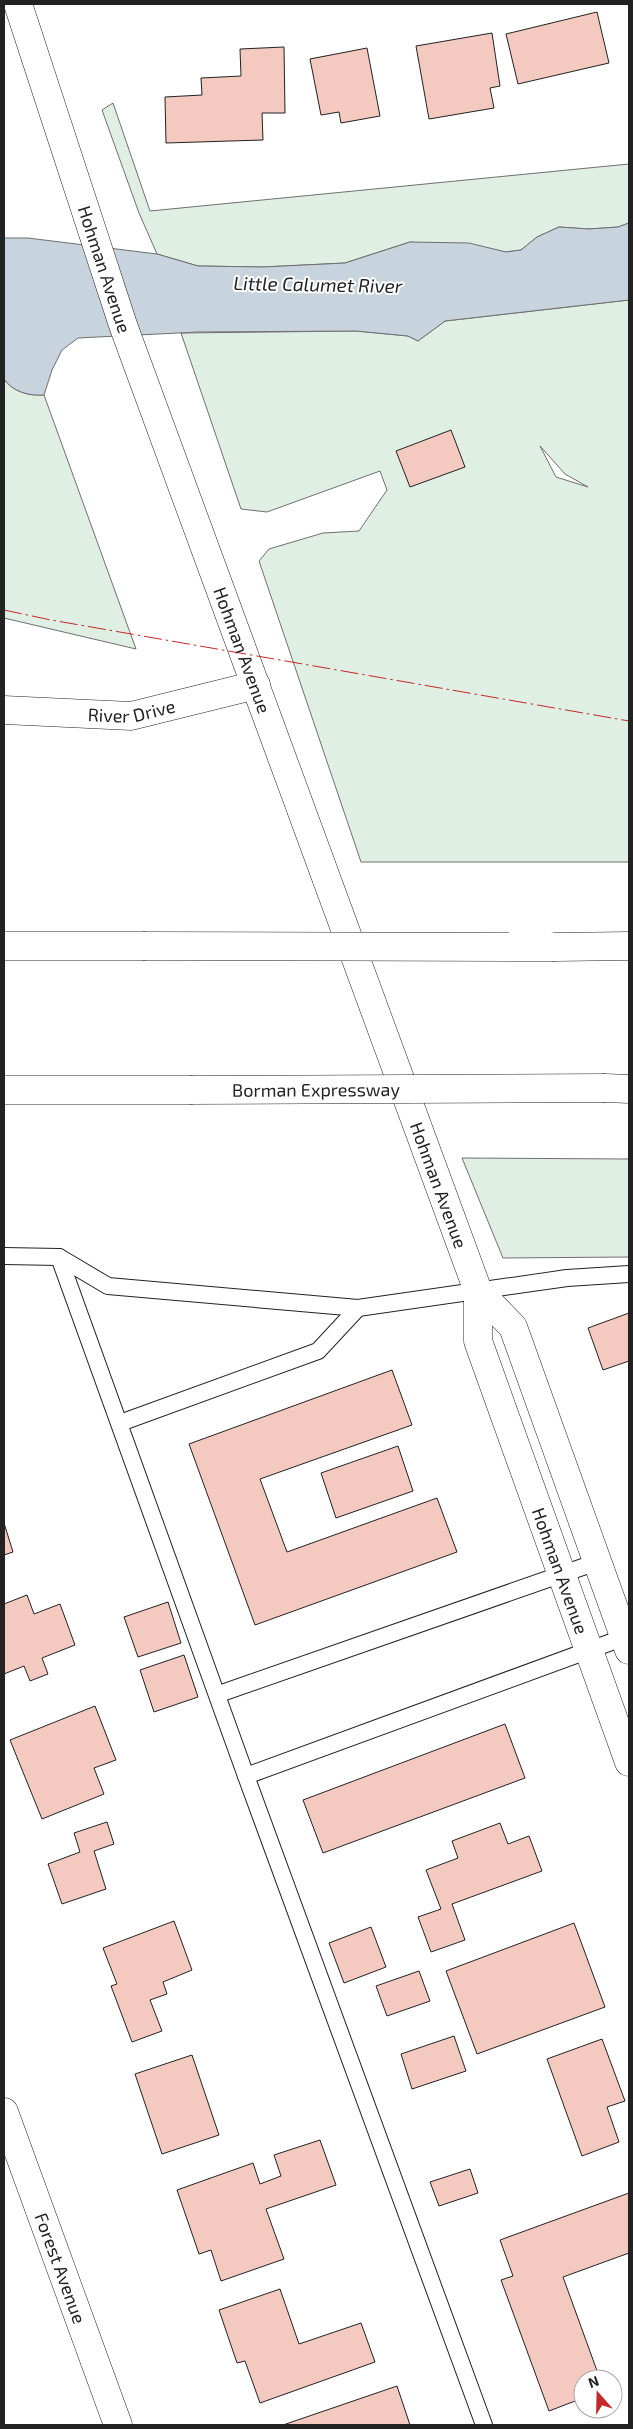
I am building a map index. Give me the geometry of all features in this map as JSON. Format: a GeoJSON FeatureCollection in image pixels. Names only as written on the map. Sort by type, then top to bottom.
{"type":"FeatureCollection","features":[{"type":"Feature","properties":{"kind":"main road","name":"Hohman Avenue"},"geometry":{"type":"LineString","coordinates":[[18,4],[123,325],[478,1291],[478,1341],[629,1762]]}},
{"type":"Feature","properties":{"kind":"main road","name":"River Drive"},"geometry":{"type":"LineString","coordinates":[[4,710],[131,716],[256,685]]}},
{"type":"Feature","properties":{"kind":"main road"},"geometry":{"type":"LineString","coordinates":[[4,946],[629,946]]}},
{"type":"Feature","properties":{"kind":"main road","name":"Borman Expressway"},"geometry":{"type":"LineString","coordinates":[[4,1090],[617,1088]]}},
{"type":"Feature","properties":{"kind":"main road","name":"Hohman Avenue"},"geometry":{"type":"LineString","coordinates":[[478,1291],[513,1327],[627,1644]]}},
{"type":"Feature","properties":{"kind":"main road","name":"Forest Avenue"},"geometry":{"type":"LineString","coordinates":[[4,2112],[118,2425]]}},
{"type":"Feature","properties":{"kind":"lane"},"geometry":{"type":"LineString","coordinates":[[4,1256],[60,1257],[108,1286],[358,1308],[567,1278],[629,1274]]}},
{"type":"Feature","properties":{"kind":"lane"},"geometry":{"type":"LineString","coordinates":[[60,1257],[219,1694],[246,1776],[484,2425]]}},
{"type":"Feature","properties":{"kind":"lane"},"geometry":{"type":"LineString","coordinates":[[120,1422],[318,1351],[358,1308]]}},
{"type":"Feature","properties":{"kind":"lane"},"geometry":{"type":"LineString","coordinates":[[219,1694],[597,1562]]}},
{"type":"Feature","properties":{"kind":"lane"},"geometry":{"type":"LineString","coordinates":[[246,1776],[589,1650],[627,1644]]}},
{"type":"Feature","properties":{"kind":"green space"},"geometry":{"type":"Polygon","coordinates":[[[113,103],[150,211],[629,164],[629,223],[618,227],[589,229],[559,227],[537,237],[521,250],[506,252],[410,242],[345,263],[263,267],[198,266],[157,254],[139,213],[102,110],[113,103]]]}},
{"type":"Feature","properties":{"kind":"green space"},"geometry":{"type":"Polygon","coordinates":[[[629,300],[629,862],[361,862],[259,561],[269,549],[323,533],[359,531],[387,490],[380,471],[267,512],[241,509],[181,333],[356,331],[408,336],[418,341],[445,321],[629,300]],[[540,446],[556,477],[588,487],[565,474],[540,446]]]}},
{"type":"Feature","properties":{"kind":"green space"},"geometry":{"type":"Polygon","coordinates":[[[4,379],[12,387],[22,392],[44,395],[136,649],[4,618],[4,379]]]}},
{"type":"Feature","properties":{"kind":"green space"},"geometry":{"type":"Polygon","coordinates":[[[462,1158],[629,1159],[629,1257],[503,1258],[462,1158]]]}},
{"type":"Feature","properties":{"kind":"water","name":"Little Calumet River"},"geometry":{"type":"Polygon","coordinates":[[[629,223],[629,300],[445,321],[418,341],[408,336],[356,331],[198,332],[78,338],[62,350],[52,370],[44,395],[33,395],[17,390],[4,379],[4,238],[28,238],[157,254],[198,266],[263,267],[345,263],[410,242],[469,243],[506,252],[521,250],[537,237],[559,227],[589,229],[618,227],[629,223]]]}},
{"type":"Feature","properties":{"kind":"building"},"geometry":{"type":"Polygon","coordinates":[[[597,12],[609,63],[518,84],[506,34],[597,12]]]}},
{"type":"Feature","properties":{"kind":"building"},"geometry":{"type":"Polygon","coordinates":[[[492,33],[500,86],[490,88],[494,108],[429,119],[416,46],[492,33]]]}},
{"type":"Feature","properties":{"kind":"building"},"geometry":{"type":"Polygon","coordinates":[[[284,47],[285,113],[262,113],[263,140],[166,143],[165,97],[202,95],[201,78],[241,76],[240,49],[284,47]]]}},
{"type":"Feature","properties":{"kind":"building"},"geometry":{"type":"Polygon","coordinates":[[[367,48],[380,116],[341,123],[339,112],[321,115],[310,59],[367,48]]]}},
{"type":"Feature","properties":{"kind":"building"},"geometry":{"type":"Polygon","coordinates":[[[451,430],[465,467],[410,487],[396,451],[451,430]]]}},
{"type":"Feature","properties":{"kind":"building"},"geometry":{"type":"Polygon","coordinates":[[[629,1313],[629,1361],[603,1370],[588,1328],[629,1313]]]}},
{"type":"Feature","properties":{"kind":"building"},"geometry":{"type":"Polygon","coordinates":[[[392,1370],[412,1425],[260,1479],[287,1552],[437,1498],[457,1552],[255,1625],[189,1444],[392,1370]]]}},
{"type":"Feature","properties":{"kind":"building"},"geometry":{"type":"Polygon","coordinates":[[[398,1446],[413,1491],[336,1518],[321,1473],[398,1446]]]}},
{"type":"Feature","properties":{"kind":"building"},"geometry":{"type":"Polygon","coordinates":[[[4,1523],[13,1552],[4,1555],[4,1523]]]}},
{"type":"Feature","properties":{"kind":"building"},"geometry":{"type":"Polygon","coordinates":[[[27,1595],[34,1614],[60,1604],[75,1645],[42,1658],[48,1674],[30,1681],[24,1666],[4,1674],[4,1604],[27,1595]]]}},
{"type":"Feature","properties":{"kind":"building"},"geometry":{"type":"Polygon","coordinates":[[[168,1602],[181,1643],[138,1657],[124,1617],[168,1602]]]}},
{"type":"Feature","properties":{"kind":"building"},"geometry":{"type":"Polygon","coordinates":[[[184,1655],[198,1697],[154,1712],[140,1670],[184,1655]]]}},
{"type":"Feature","properties":{"kind":"building"},"geometry":{"type":"Polygon","coordinates":[[[95,1706],[116,1760],[94,1768],[104,1794],[42,1819],[10,1740],[95,1706]]]}},
{"type":"Feature","properties":{"kind":"building"},"geometry":{"type":"Polygon","coordinates":[[[505,1724],[525,1778],[323,1853],[303,1800],[505,1724]]]}},
{"type":"Feature","properties":{"kind":"building"},"geometry":{"type":"Polygon","coordinates":[[[107,1822],[114,1844],[94,1851],[106,1889],[62,1904],[48,1864],[80,1852],[74,1833],[107,1822]]]}},
{"type":"Feature","properties":{"kind":"building"},"geometry":{"type":"Polygon","coordinates":[[[500,1823],[508,1844],[529,1836],[542,1871],[452,1904],[465,1940],[431,1952],[418,1917],[441,1909],[426,1870],[458,1858],[452,1841],[500,1823]]]}},
{"type":"Feature","properties":{"kind":"building"},"geometry":{"type":"Polygon","coordinates":[[[174,1921],[192,1970],[163,1982],[167,1994],[150,2000],[162,2031],[132,2042],[111,1986],[117,1984],[103,1948],[174,1921]]]}},
{"type":"Feature","properties":{"kind":"building"},"geometry":{"type":"Polygon","coordinates":[[[574,1923],[605,2007],[477,2054],[446,1971],[574,1923]]]}},
{"type":"Feature","properties":{"kind":"building"},"geometry":{"type":"Polygon","coordinates":[[[371,1927],[386,1967],[344,1983],[329,1943],[371,1927]]]}},
{"type":"Feature","properties":{"kind":"building"},"geometry":{"type":"Polygon","coordinates":[[[419,1971],[430,2001],[387,2016],[376,1986],[419,1971]]]}},
{"type":"Feature","properties":{"kind":"building"},"geometry":{"type":"Polygon","coordinates":[[[454,2036],[466,2071],[412,2089],[401,2054],[454,2036]]]}},
{"type":"Feature","properties":{"kind":"building"},"geometry":{"type":"Polygon","coordinates":[[[602,2039],[625,2101],[607,2107],[619,2142],[582,2156],[547,2059],[602,2039]]]}},
{"type":"Feature","properties":{"kind":"building"},"geometry":{"type":"Polygon","coordinates":[[[192,2055],[219,2135],[162,2154],[135,2074],[192,2055]]]}},
{"type":"Feature","properties":{"kind":"building"},"geometry":{"type":"Polygon","coordinates":[[[320,2140],[336,2185],[266,2209],[284,2259],[221,2281],[211,2250],[199,2254],[177,2190],[253,2163],[260,2184],[281,2176],[274,2155],[320,2140]]]}},
{"type":"Feature","properties":{"kind":"building"},"geometry":{"type":"Polygon","coordinates":[[[470,2169],[478,2193],[439,2206],[430,2182],[470,2169]]]}},
{"type":"Feature","properties":{"kind":"building"},"geometry":{"type":"Polygon","coordinates":[[[629,2193],[629,2253],[563,2277],[596,2369],[573,2369],[573,2402],[549,2411],[501,2280],[513,2276],[500,2240],[629,2193]]]}},
{"type":"Feature","properties":{"kind":"building"},"geometry":{"type":"Polygon","coordinates":[[[280,2289],[299,2344],[361,2323],[375,2362],[260,2403],[245,2361],[237,2363],[219,2310],[280,2289]]]}},
{"type":"Feature","properties":{"kind":"building"},"geometry":{"type":"Polygon","coordinates":[[[397,2386],[410,2425],[283,2425],[397,2386]]]}},
{"type":"Feature","properties":{"kind":"power"},"geometry":{"type":"LineString","coordinates":[[4,610],[51,620],[629,721]]}}]}
